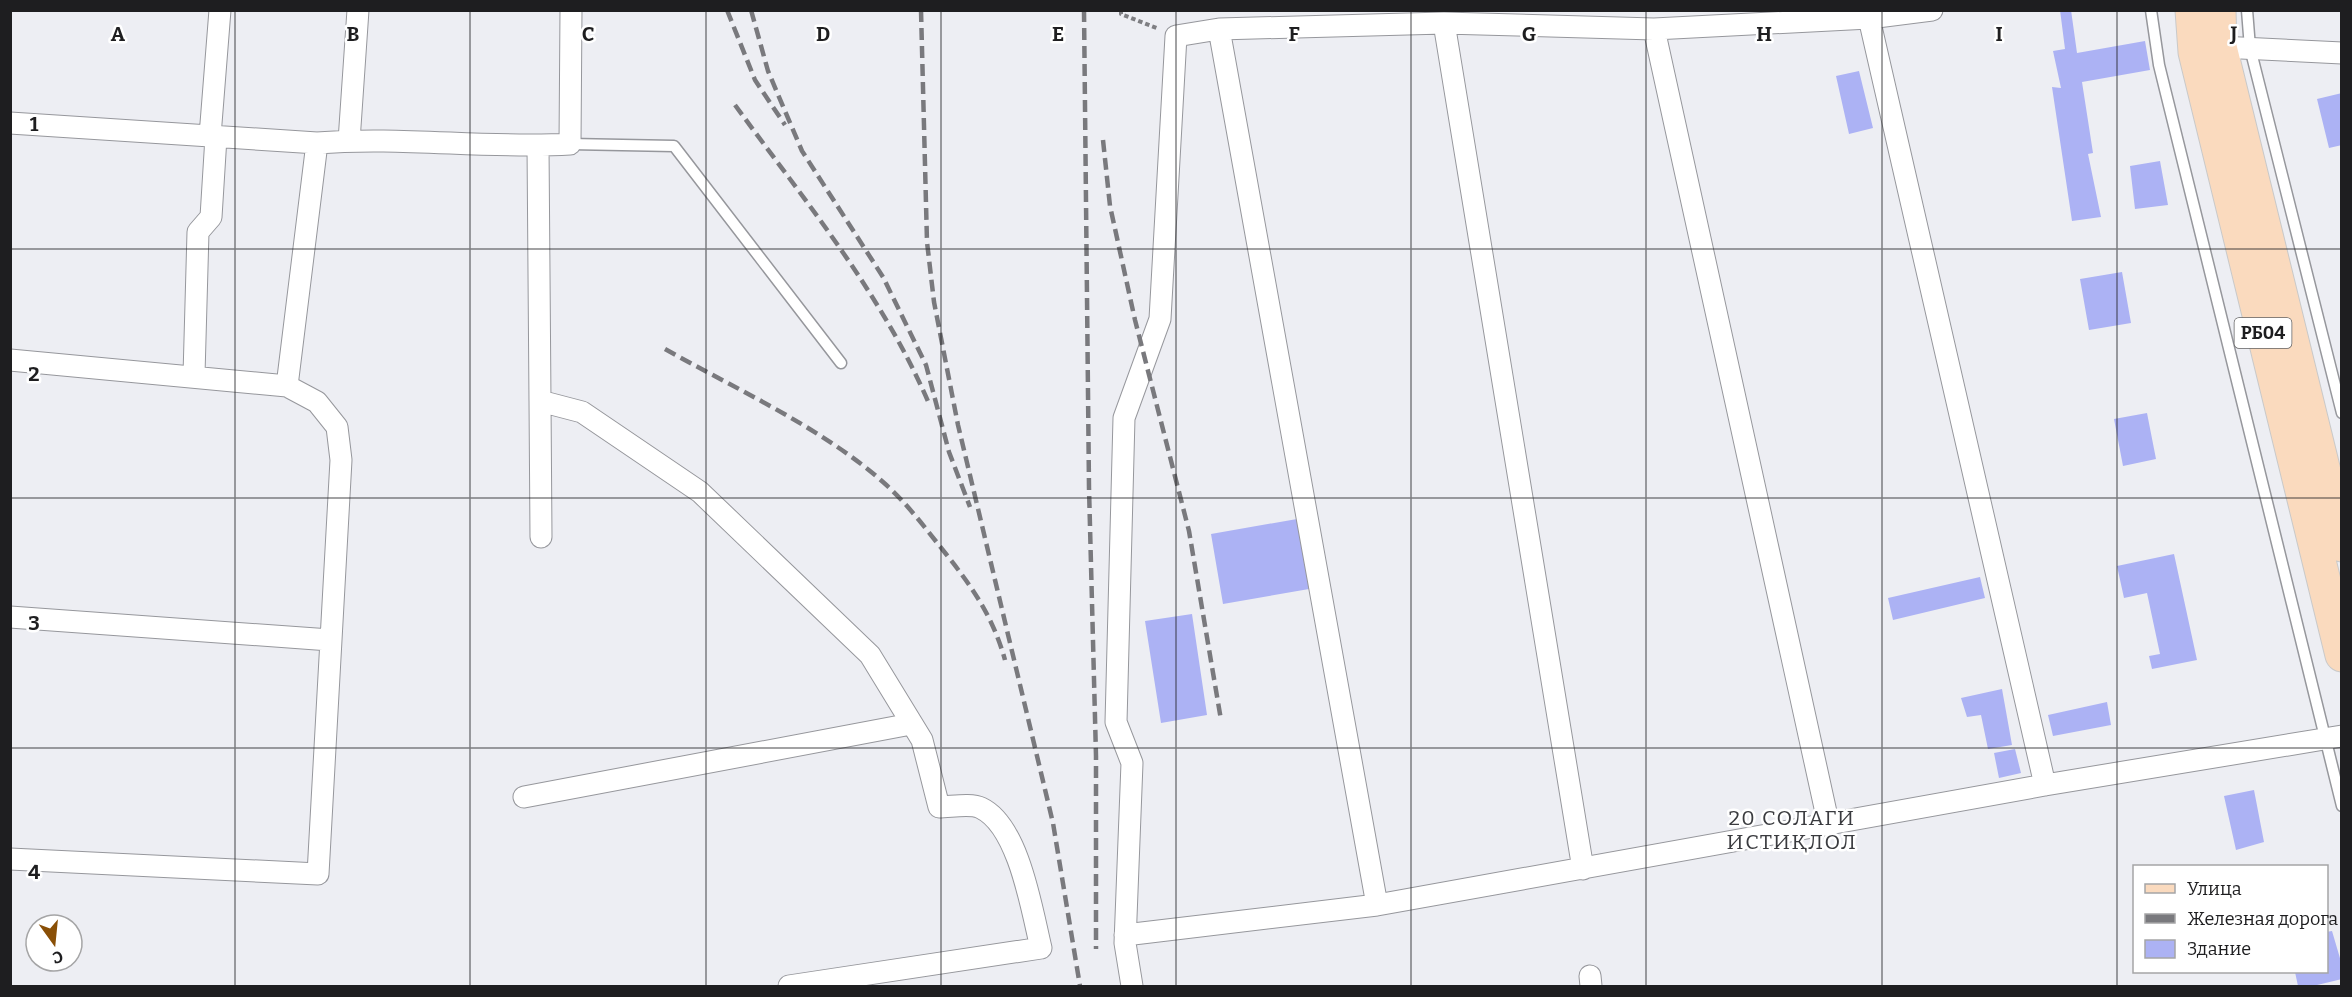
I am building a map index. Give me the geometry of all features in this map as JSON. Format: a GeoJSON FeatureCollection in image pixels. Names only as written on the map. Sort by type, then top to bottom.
{"type":"FeatureCollection","features":[{"type":"Feature","properties":{"kind":"main road","name":"РБ04"},"geometry":{"type":"LineString","coordinates":[[2192,10],[2222,49],[2342,545]]}},
{"type":"Feature","properties":{"kind":"main road","name":"РБ04"},"geometry":{"type":"LineString","coordinates":[[2219,10],[2222,49],[2342,655]]}},
{"type":"Feature","properties":{"kind":"street"},"geometry":{"type":"LineString","coordinates":[[194,375],[198,232],[211,217],[220,10]]}},
{"type":"Feature","properties":{"kind":"street"},"geometry":{"type":"LineString","coordinates":[[349,141],[358,10]]}},
{"type":"Feature","properties":{"kind":"street"},"geometry":{"type":"LineString","coordinates":[[10,123],[317,143],[349,141],[538,146],[570,144],[570,10]]}},
{"type":"Feature","properties":{"kind":"street"},"geometry":{"type":"LineString","coordinates":[[1132,987],[1125,935],[1131,763],[1116,722],[1124,418],[1160,319],[1176,36],[1219,29],[1444,23],[1654,29],[1869,18],[1932,10]]}},
{"type":"Feature","properties":{"kind":"street"},"geometry":{"type":"LineString","coordinates":[[1869,18],[2045,785]]}},
{"type":"Feature","properties":{"kind":"street"},"geometry":{"type":"LineString","coordinates":[[1444,23],[1583,869]]}},
{"type":"Feature","properties":{"kind":"street"},"geometry":{"type":"LineString","coordinates":[[1219,29],[1377,905]]}},
{"type":"Feature","properties":{"kind":"street"},"geometry":{"type":"LineString","coordinates":[[1654,29],[1829,826]]}},
{"type":"Feature","properties":{"kind":"street"},"geometry":{"type":"LineString","coordinates":[[2222,49],[2342,53]]}},
{"type":"Feature","properties":{"kind":"street"},"geometry":{"type":"LineString","coordinates":[[286,386],[317,143]]}},
{"type":"Feature","properties":{"kind":"street"},"geometry":{"type":"LineString","coordinates":[[538,146],[542,537]]}},
{"type":"Feature","properties":{"kind":"street"},"geometry":{"type":"LineString","coordinates":[[10,360],[194,375],[286,386],[317,402],[337,427],[341,460],[318,874],[10,859]]}},
{"type":"Feature","properties":{"kind":"street"},"geometry":{"type":"LineString","coordinates":[[540,401],[582,412],[700,492],[870,655],[922,740],[939,807],[980,807],[999,823],[1022,866],[1041,948],[789,987]]}},
{"type":"Feature","properties":{"kind":"street"},"geometry":{"type":"LineString","coordinates":[[10,617],[330,640]]}},
{"type":"Feature","properties":{"kind":"street"},"geometry":{"type":"LineString","coordinates":[[524,797],[911,724]]}},
{"type":"Feature","properties":{"kind":"street"},"geometry":{"type":"LineString","coordinates":[[1125,935],[1377,905],[1829,826],[2045,785],[2334,738]]}},
{"type":"Feature","properties":{"kind":"lane"},"geometry":{"type":"LineString","coordinates":[[2151,10],[2158,65],[2281,567],[2334,738],[2342,806]]}},
{"type":"Feature","properties":{"kind":"lane"},"geometry":{"type":"LineString","coordinates":[[2247,10],[2222,49],[2342,413]]}},
{"type":"Feature","properties":{"kind":"lane"},"geometry":{"type":"LineString","coordinates":[[570,144],[674,146],[841,363]]}},
{"type":"Feature","properties":{"kind":"path"},"geometry":{"type":"LineString","coordinates":[[1121,10],[1121,14],[1176,36]]}},
{"type":"Feature","properties":{"kind":"building"},"geometry":{"type":"Polygon","coordinates":[[[2060,10],[2071,10],[2077,53],[2145,41],[2150,70],[2082,82],[2093,153],[2088,154],[2101,217],[2072,221],[2052,87],[2061,88],[2053,51],[2065,49],[2060,10]]]}},
{"type":"Feature","properties":{"kind":"building"},"geometry":{"type":"Polygon","coordinates":[[[1859,71],[1873,128],[1849,134],[1836,76],[1859,71]]]}},
{"type":"Feature","properties":{"kind":"building"},"geometry":{"type":"Polygon","coordinates":[[[2342,93],[2342,145],[2329,148],[2317,99],[2342,93]]]}},
{"type":"Feature","properties":{"kind":"building"},"geometry":{"type":"Polygon","coordinates":[[[2160,161],[2168,205],[2135,209],[2130,166],[2160,161]]]}},
{"type":"Feature","properties":{"kind":"building"},"geometry":{"type":"Polygon","coordinates":[[[2122,272],[2131,323],[2089,330],[2080,279],[2122,272]]]}},
{"type":"Feature","properties":{"kind":"building"},"geometry":{"type":"Polygon","coordinates":[[[2147,413],[2156,459],[2123,466],[2114,419],[2147,413]]]}},
{"type":"Feature","properties":{"kind":"building"},"geometry":{"type":"Polygon","coordinates":[[[1297,519],[1309,589],[1223,604],[1211,534],[1297,519]]]}},
{"type":"Feature","properties":{"kind":"building"},"geometry":{"type":"Polygon","coordinates":[[[2174,554],[2197,660],[2152,669],[2149,656],[2160,654],[2147,593],[2124,598],[2117,566],[2174,554]]]}},
{"type":"Feature","properties":{"kind":"building"},"geometry":{"type":"Polygon","coordinates":[[[1980,577],[1985,598],[1893,620],[1888,598],[1980,577]]]}},
{"type":"Feature","properties":{"kind":"building"},"geometry":{"type":"Polygon","coordinates":[[[1192,614],[1207,715],[1161,723],[1145,621],[1192,614]]]}},
{"type":"Feature","properties":{"kind":"building"},"geometry":{"type":"Polygon","coordinates":[[[2002,689],[2012,745],[1988,749],[1981,715],[1967,717],[1961,698],[2002,689]]]}},
{"type":"Feature","properties":{"kind":"building"},"geometry":{"type":"Polygon","coordinates":[[[2107,702],[2111,725],[2053,736],[2048,715],[2107,702]]]}},
{"type":"Feature","properties":{"kind":"building"},"geometry":{"type":"Polygon","coordinates":[[[2015,749],[2021,773],[1999,778],[1994,753],[2015,749]]]}},
{"type":"Feature","properties":{"kind":"building"},"geometry":{"type":"Polygon","coordinates":[[[2254,790],[2264,842],[2236,850],[2224,796],[2254,790]]]}},
{"type":"Feature","properties":{"kind":"building"},"geometry":{"type":"Polygon","coordinates":[[[2332,931],[2342,965],[2342,979],[2313,986],[2298,986],[2295,973],[2328,973],[2328,932],[2332,931]]]}},
{"type":"Feature","properties":{"kind":"railway"},"geometry":{"type":"LineString","coordinates":[[727,10],[755,80],[785,125]]}},
{"type":"Feature","properties":{"kind":"railway"},"geometry":{"type":"LineString","coordinates":[[751,10],[768,71],[802,151],[883,277],[926,365],[949,452],[970,507]]}},
{"type":"Feature","properties":{"kind":"railway"},"geometry":{"type":"LineString","coordinates":[[921,10],[927,242],[934,302],[958,425],[1053,823],[1080,986]]}},
{"type":"Feature","properties":{"kind":"railway"},"geometry":{"type":"LineString","coordinates":[[1084,10],[1089,488],[1096,756],[1096,949]]}},
{"type":"Feature","properties":{"kind":"railway"},"geometry":{"type":"LineString","coordinates":[[735,105],[815,213],[866,287],[911,365],[930,406]]}},
{"type":"Feature","properties":{"kind":"railway"},"geometry":{"type":"LineString","coordinates":[[1103,140],[1110,206],[1135,320],[1189,531],[1221,720]]}},
{"type":"Feature","properties":{"kind":"railway"},"geometry":{"type":"LineString","coordinates":[[665,349],[806,427],[859,462],[883,482],[916,516],[973,591],[995,630],[1005,660]]}},
{"type":"Feature","properties":{"kind":"district","name":"20 СОЛАГИ ИСТИҚЛОЛ"},"geometry":{"type":"Point","coordinates":[1792,830]}}]}
